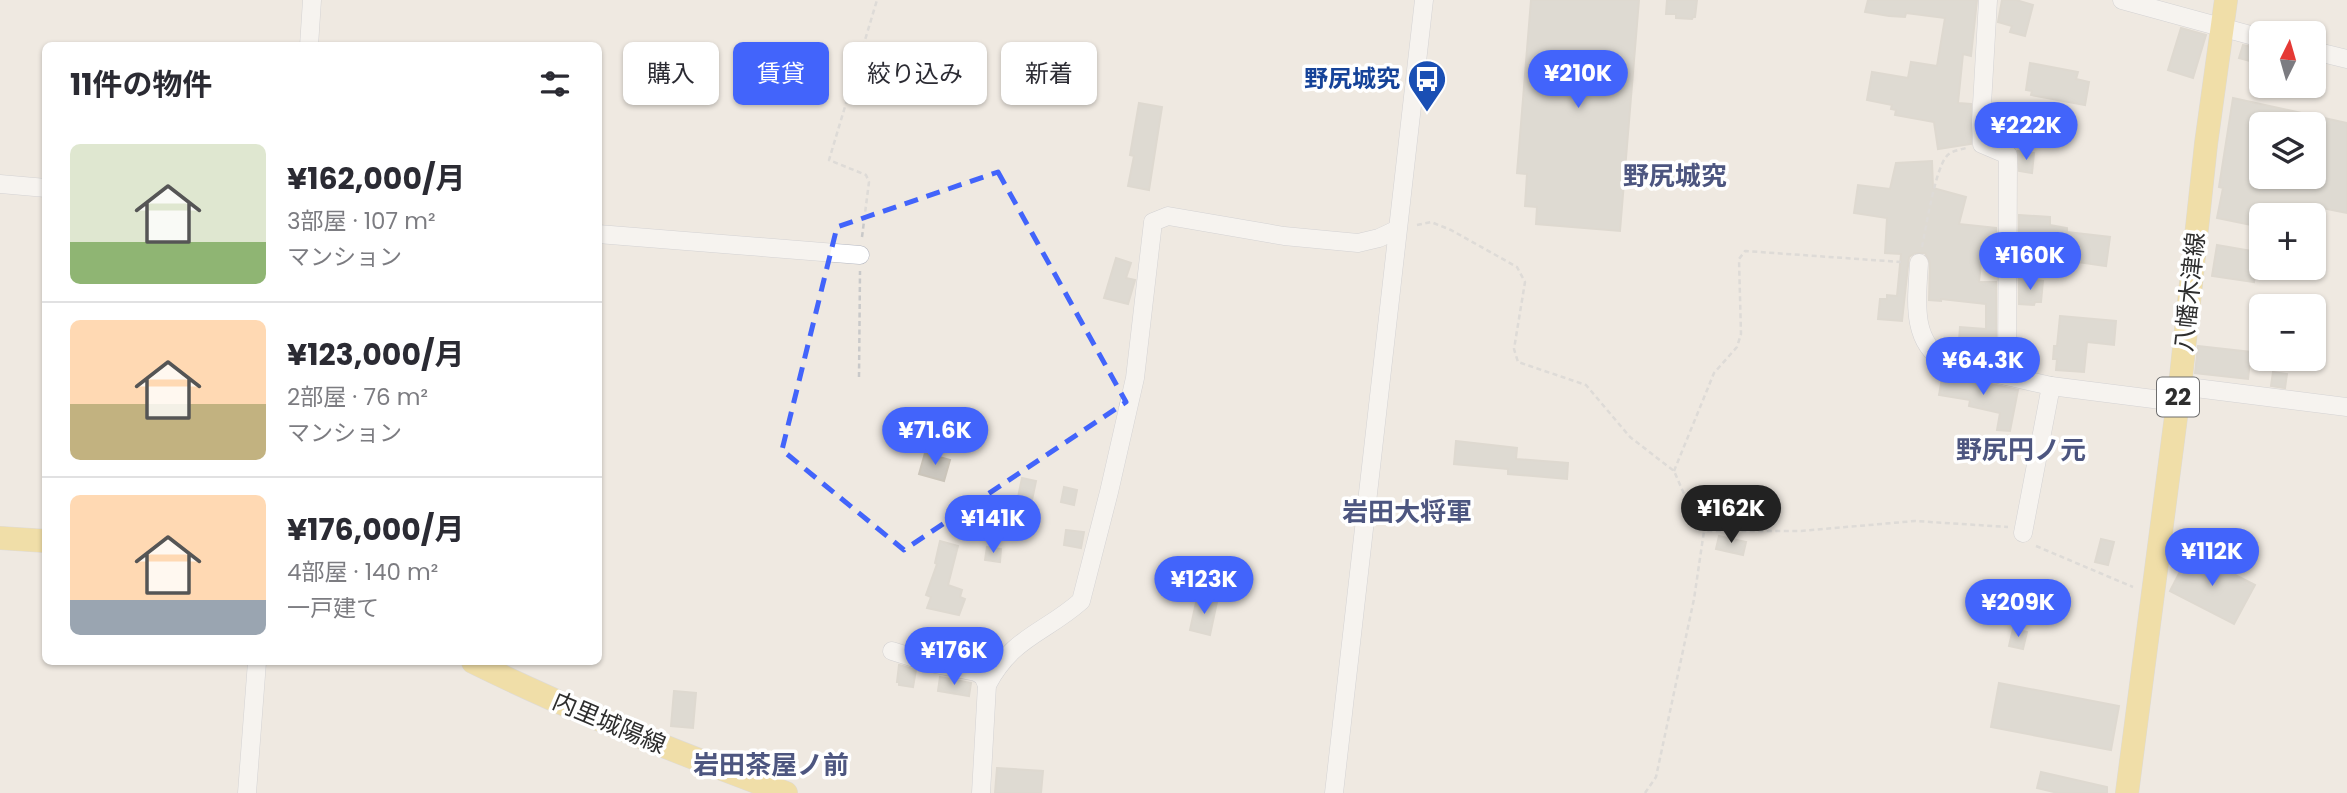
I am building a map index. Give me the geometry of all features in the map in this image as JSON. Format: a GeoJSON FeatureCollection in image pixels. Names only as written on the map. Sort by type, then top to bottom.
{"type":"FeatureCollection","features":[{"type":"Feature","properties":{"kind":"main road","name":"八幡木津線"},"geometry":{"type":"LineString","coordinates":[[2127,793],[2179,394],[2206,144],[2226,0]]}},
{"type":"Feature","properties":{"kind":"main road"},"geometry":{"type":"LineString","coordinates":[[0,538],[42,541]]}},
{"type":"Feature","properties":{"kind":"main road","name":"内里城陽線"},"geometry":{"type":"LineString","coordinates":[[479,665],[685,756],[786,793]]}},
{"type":"Feature","properties":{"kind":"street"},"geometry":{"type":"LineString","coordinates":[[309,42],[312,0]]}},
{"type":"Feature","properties":{"kind":"street"},"geometry":{"type":"LineString","coordinates":[[1334,793],[1424,0]]}},
{"type":"Feature","properties":{"kind":"street"},"geometry":{"type":"LineString","coordinates":[[1988,0],[1982,144],[2008,155],[2007,376]]}},
{"type":"Feature","properties":{"kind":"street"},"geometry":{"type":"LineString","coordinates":[[2122,0],[2249,35]]}},
{"type":"Feature","properties":{"kind":"street"},"geometry":{"type":"LineString","coordinates":[[2326,54],[2347,59]]}},
{"type":"Feature","properties":{"kind":"street"},"geometry":{"type":"LineString","coordinates":[[0,184],[42,188]]}},
{"type":"Feature","properties":{"kind":"street"},"geometry":{"type":"LineString","coordinates":[[981,793],[987,685],[993,672],[1012,650],[1081,601],[1110,492],[1135,378],[1153,222],[1168,216],[1284,236],[1358,243],[1396,230]]}},
{"type":"Feature","properties":{"kind":"street"},"geometry":{"type":"LineString","coordinates":[[602,234],[860,255]]}},
{"type":"Feature","properties":{"kind":"street"},"geometry":{"type":"LineString","coordinates":[[1919,263],[1916,315],[1927,346],[1933,355],[1945,362],[2051,386],[2347,407]]}},
{"type":"Feature","properties":{"kind":"street"},"geometry":{"type":"LineString","coordinates":[[2023,533],[2051,386]]}},
{"type":"Feature","properties":{"kind":"street"},"geometry":{"type":"LineString","coordinates":[[892,651],[930,663],[976,672],[984,676],[987,685]]}},
{"type":"Feature","properties":{"kind":"street"},"geometry":{"type":"LineString","coordinates":[[247,793],[257,665]]}},
{"type":"Feature","properties":{"kind":"path"},"geometry":{"type":"LineString","coordinates":[[859,377],[860,255],[869,182],[866,175],[829,160],[877,0]]}},
{"type":"Feature","properties":{"kind":"path"},"geometry":{"type":"LineString","coordinates":[[1674,471],[1682,457],[1714,373],[1737,347],[1741,334],[1738,259],[1745,251],[1919,263],[1934,190],[1945,157],[1954,151],[1982,144]]}},
{"type":"Feature","properties":{"kind":"path"},"geometry":{"type":"LineString","coordinates":[[1396,230],[1431,222],[1451,230],[1517,267],[1525,282],[1514,349],[1518,362],[1586,385],[1630,437],[1674,471],[1704,531],[1694,599],[1656,776],[1645,793]]}},
{"type":"Feature","properties":{"kind":"path"},"geometry":{"type":"LineString","coordinates":[[1704,531],[1801,531],[1915,521],[2014,527],[2034,545],[2134,587],[2153,591]]}},
{"type":"Feature","properties":{"kind":"highlighted area"},"geometry":{"type":"Polygon","coordinates":[[[998,172],[1126,402],[904,550],[782,450],[837,227],[998,172]]]}},
{"type":"Feature","properties":{"kind":"building"},"geometry":{"type":"Polygon","coordinates":[[[1531,0],[1639,0],[1620,231],[1536,224],[1537,207],[1525,206],[1527,174],[1517,173],[1531,0]]]}},
{"type":"Feature","properties":{"kind":"building"},"geometry":{"type":"Polygon","coordinates":[[[1667,0],[1697,0],[1695,17],[1676,18],[1676,14],[1666,14],[1667,0]]]}},
{"type":"Feature","properties":{"kind":"building"},"geometry":{"type":"Polygon","coordinates":[[[1868,0],[1977,0],[1971,56],[1963,54],[1958,103],[1971,104],[1971,144],[1938,149],[1934,122],[1895,115],[1896,110],[1891,109],[1892,105],[1867,100],[1872,72],[1908,78],[1911,62],[1937,66],[1945,18],[1906,13],[1905,17],[1889,16],[1865,12],[1868,0]]]}},
{"type":"Feature","properties":{"kind":"building"},"geometry":{"type":"Polygon","coordinates":[[[2002,0],[2016,0],[2033,5],[2025,36],[2010,32],[2012,26],[1998,22],[2002,0]]]}},
{"type":"Feature","properties":{"kind":"building"},"geometry":{"type":"Polygon","coordinates":[[[2181,28],[2206,35],[2193,78],[2168,70],[2181,28]]]}},
{"type":"Feature","properties":{"kind":"building"},"geometry":{"type":"Polygon","coordinates":[[[2243,45],[2249,46],[2249,61],[2239,58],[2243,45]]]}},
{"type":"Feature","properties":{"kind":"building"},"geometry":{"type":"Polygon","coordinates":[[[2030,63],[2078,72],[2076,79],[2089,82],[2085,105],[2031,95],[2032,91],[2026,90],[2030,63]]]}},
{"type":"Feature","properties":{"kind":"building"},"geometry":{"type":"Polygon","coordinates":[[[2233,98],[2297,112],[2249,112],[2249,189],[2326,189],[2326,118],[2347,123],[2347,213],[2326,209],[2326,203],[2249,203],[2249,225],[2217,218],[2223,188],[2219,187],[2233,98]]]}},
{"type":"Feature","properties":{"kind":"building"},"geometry":{"type":"Polygon","coordinates":[[[1139,103],[1162,107],[1149,190],[1128,186],[1139,103]]]}},
{"type":"Feature","properties":{"kind":"building"},"geometry":{"type":"Polygon","coordinates":[[[2018,151],[2034,153],[2032,173],[2019,171],[2018,151]]]}},
{"type":"Feature","properties":{"kind":"building"},"geometry":{"type":"Polygon","coordinates":[[[1932,161],[1933,188],[1966,197],[1959,224],[1996,228],[1994,255],[1982,254],[1979,282],[1996,282],[1996,362],[1958,353],[1960,327],[1986,329],[1986,304],[1929,300],[1930,263],[1925,253],[1915,253],[1909,257],[1902,321],[1878,319],[1880,299],[1887,299],[1887,295],[1897,296],[1901,254],[1885,253],[1887,218],[1854,213],[1858,185],[1890,189],[1896,163],[1932,161]]]}},
{"type":"Feature","properties":{"kind":"building"},"geometry":{"type":"Polygon","coordinates":[[[2019,215],[2050,217],[2050,225],[2067,228],[2067,232],[2110,237],[2106,266],[2070,261],[2071,253],[2028,247],[2029,242],[2019,241],[2019,215]]]}},
{"type":"Feature","properties":{"kind":"building"},"geometry":{"type":"Polygon","coordinates":[[[2217,245],[2249,250],[2249,280],[2254,282],[2212,276],[2217,245]]]}},
{"type":"Feature","properties":{"kind":"building"},"geometry":{"type":"Polygon","coordinates":[[[1116,258],[1131,263],[1126,278],[1135,280],[1128,304],[1104,298],[1116,258]]]}},
{"type":"Feature","properties":{"kind":"building"},"geometry":{"type":"Polygon","coordinates":[[[2019,279],[2043,281],[2041,302],[2035,302],[2034,305],[2019,304],[2019,279]]]}},
{"type":"Feature","properties":{"kind":"building"},"geometry":{"type":"Polygon","coordinates":[[[2060,316],[2116,321],[2114,345],[2087,342],[2084,372],[2056,370],[2057,359],[2053,359],[2060,316]]]}},
{"type":"Feature","properties":{"kind":"building"},"geometry":{"type":"Polygon","coordinates":[[[2198,346],[2249,352],[2248,379],[2195,373],[2198,346]]]}},
{"type":"Feature","properties":{"kind":"building"},"geometry":{"type":"Polygon","coordinates":[[[2273,372],[2287,374],[2285,388],[2271,386],[2273,372]]]}},
{"type":"Feature","properties":{"kind":"building"},"geometry":{"type":"Polygon","coordinates":[[[1943,373],[2018,390],[2010,431],[1997,430],[2000,413],[1969,406],[1970,400],[1939,395],[1943,373]]]}},
{"type":"Feature","properties":{"kind":"building"},"geometry":{"type":"Polygon","coordinates":[[[1456,441],[1517,448],[1516,459],[1568,463],[1567,479],[1508,474],[1508,469],[1454,464],[1456,441]]]}},
{"type":"Feature","properties":{"kind":"building"},"geometry":{"type":"Polygon","coordinates":[[[925,453],[950,460],[944,481],[919,474],[925,453]]]}},
{"type":"Feature","properties":{"kind":"building"},"geometry":{"type":"Polygon","coordinates":[[[1022,478],[1036,481],[1031,505],[1017,502],[1022,478]]]}},
{"type":"Feature","properties":{"kind":"building"},"geometry":{"type":"Polygon","coordinates":[[[1064,487],[1077,490],[1074,505],[1061,502],[1064,487]]]}},
{"type":"Feature","properties":{"kind":"building"},"geometry":{"type":"Polygon","coordinates":[[[1066,530],[1084,532],[1081,548],[1064,545],[1066,530]]]}},
{"type":"Feature","properties":{"kind":"building"},"geometry":{"type":"Polygon","coordinates":[[[1719,536],[1746,542],[1743,555],[1716,549],[1719,536]]]}},
{"type":"Feature","properties":{"kind":"building"},"geometry":{"type":"Polygon","coordinates":[[[2101,539],[2114,542],[2108,565],[2095,562],[2101,539]]]}},
{"type":"Feature","properties":{"kind":"building"},"geometry":{"type":"Polygon","coordinates":[[[940,541],[958,546],[948,585],[962,590],[960,597],[965,599],[959,615],[927,608],[931,597],[926,595],[937,564],[935,563],[940,541]]]}},
{"type":"Feature","properties":{"kind":"building"},"geometry":{"type":"Polygon","coordinates":[[[987,547],[1001,549],[1000,562],[985,560],[987,547]]]}},
{"type":"Feature","properties":{"kind":"building"},"geometry":{"type":"Polygon","coordinates":[[[2190,552],[2255,585],[2234,624],[2170,591],[2190,552]]]}},
{"type":"Feature","properties":{"kind":"building"},"geometry":{"type":"Polygon","coordinates":[[[1197,598],[1217,602],[1210,635],[1190,630],[1197,598]]]}},
{"type":"Feature","properties":{"kind":"building"},"geometry":{"type":"Polygon","coordinates":[[[2013,629],[2027,632],[2023,649],[2009,646],[2013,629]]]}},
{"type":"Feature","properties":{"kind":"building"},"geometry":{"type":"Polygon","coordinates":[[[899,665],[916,670],[913,687],[899,685],[897,682],[899,665]]]}},
{"type":"Feature","properties":{"kind":"building"},"geometry":{"type":"Polygon","coordinates":[[[940,677],[971,683],[969,696],[938,691],[940,677]]]}},
{"type":"Feature","properties":{"kind":"building"},"geometry":{"type":"Polygon","coordinates":[[[1999,683],[2119,706],[2111,750],[1991,727],[1999,683]]]}},
{"type":"Feature","properties":{"kind":"building"},"geometry":{"type":"Polygon","coordinates":[[[674,691],[696,693],[693,728],[671,726],[674,691]]]}},
{"type":"Feature","properties":{"kind":"building"},"geometry":{"type":"Polygon","coordinates":[[[997,768],[1043,771],[1041,793],[995,793],[997,768]]]}},
{"type":"Feature","properties":{"kind":"building"},"geometry":{"type":"Polygon","coordinates":[[[2041,772],[2107,787],[2107,793],[2058,793],[2037,788],[2041,772]]]}},
{"type":"Feature","properties":{"kind":"place","name":"野尻城究"},"geometry":{"type":"Point","coordinates":[1427,113]}},
{"type":"Feature","properties":{"kind":"district","name":"野尻城究"},"geometry":{"type":"Point","coordinates":[1675,176]}},
{"type":"Feature","properties":{"kind":"district","name":"野尻円ノ元"},"geometry":{"type":"Point","coordinates":[2021,450]}},
{"type":"Feature","properties":{"kind":"district","name":"岩田大将軍"},"geometry":{"type":"Point","coordinates":[1407,512]}},
{"type":"Feature","properties":{"kind":"district","name":"岩田茶屋ノ前"},"geometry":{"type":"Point","coordinates":[771,765]}}]}
